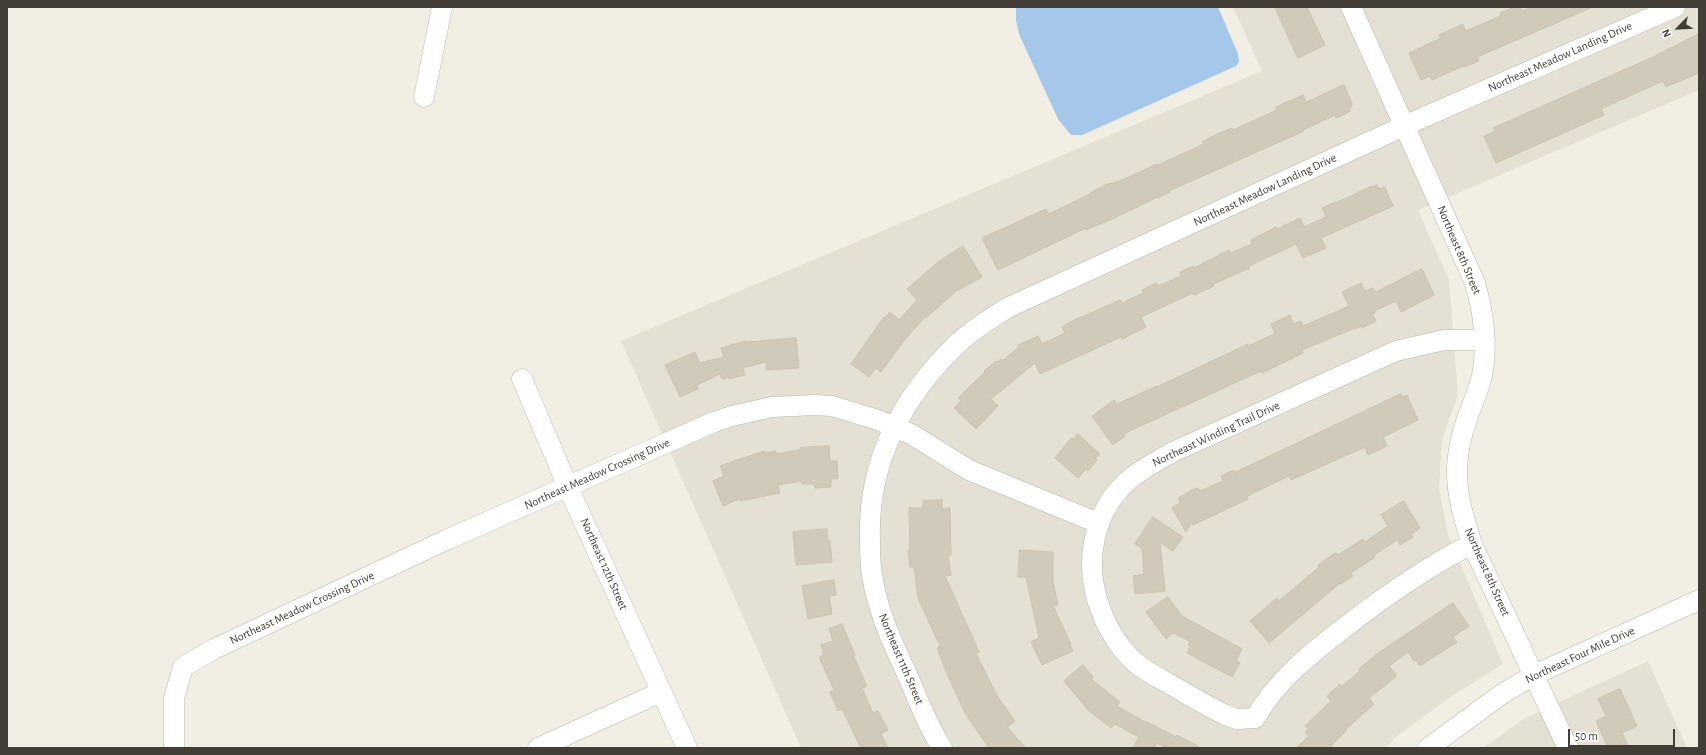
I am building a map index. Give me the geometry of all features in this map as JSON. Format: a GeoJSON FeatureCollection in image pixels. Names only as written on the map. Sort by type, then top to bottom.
{"type":"FeatureCollection","features":[{"type":"Feature","properties":{"kind":"street"},"geometry":{"type":"LineString","coordinates":[[424,97],[442,7]]}},
{"type":"Feature","properties":{"kind":"street","name":"Northeast 8th Street"},"geometry":{"type":"LineString","coordinates":[[1351,7],[1474,283],[1484,318],[1485,340],[1482,377],[1465,424],[1457,468],[1463,516],[1472,544],[1568,748]]}},
{"type":"Feature","properties":{"kind":"street","name":"Northeast Meadow Landing Drive"},"geometry":{"type":"LineString","coordinates":[[894,426],[923,382],[958,343],[978,327],[1007,308],[1404,126],[1675,7]]}},
{"type":"Feature","properties":{"kind":"street","name":"Northeast Winding Trail Drive"},"geometry":{"type":"LineString","coordinates":[[1472,544],[1431,566],[1397,588],[1315,650],[1283,680],[1267,698],[1255,718],[1237,719],[1218,712],[1141,667],[1121,647],[1106,623],[1096,597],[1092,576],[1092,547],[1098,523],[1114,497],[1130,479],[1152,463],[1175,451],[1396,352],[1444,340],[1485,340]]}},
{"type":"Feature","properties":{"kind":"street","name":"Northeast 12th Street"},"geometry":{"type":"LineString","coordinates":[[522,379],[568,487],[687,748]]}},
{"type":"Feature","properties":{"kind":"street","name":"Northeast Meadow Crossing Drive"},"geometry":{"type":"LineString","coordinates":[[174,748],[174,698],[183,667],[228,642],[439,544],[714,422],[752,411],[792,406],[832,406],[894,426],[917,437],[969,470],[1098,523]]}},
{"type":"Feature","properties":{"kind":"street","name":"Northeast 11th Street"},"geometry":{"type":"LineString","coordinates":[[894,426],[881,458],[871,498],[869,524],[873,580],[888,633],[926,718],[942,748]]}},
{"type":"Feature","properties":{"kind":"street","name":"Northeast Four Mile Drive"},"geometry":{"type":"LineString","coordinates":[[1428,748],[1502,694],[1534,674],[1699,600]]}},
{"type":"Feature","properties":{"kind":"street"},"geometry":{"type":"LineString","coordinates":[[538,748],[661,692]]}},
{"type":"Feature","properties":{"kind":"shaded area"},"geometry":{"type":"Polygon","coordinates":[[[1233,7],[1699,7],[1699,90],[1418,210],[1449,280],[1458,395],[1442,439],[1439,488],[1448,535],[1503,664],[1449,698],[1396,737],[1385,748],[801,748],[621,341],[1262,71],[1233,7]]]}},
{"type":"Feature","properties":{"kind":"shaded area"},"geometry":{"type":"Polygon","coordinates":[[[1648,661],[1687,748],[1483,748],[1525,718],[1648,661]]]}},
{"type":"Feature","properties":{"kind":"water"},"geometry":{"type":"Polygon","coordinates":[[[1016,7],[1218,7],[1238,54],[1239,62],[1236,66],[1082,135],[1071,135],[1058,119],[1019,34],[1016,20],[1016,7]]]}},
{"type":"Feature","properties":{"kind":"building"},"geometry":{"type":"Polygon","coordinates":[[[1275,7],[1307,7],[1325,45],[1298,58],[1275,7]]]}},
{"type":"Feature","properties":{"kind":"building"},"geometry":{"type":"Polygon","coordinates":[[[1520,7],[1522,11],[1531,7],[1593,7],[1477,57],[1479,61],[1464,67],[1463,66],[1432,80],[1430,76],[1421,80],[1409,53],[1441,38],[1439,35],[1463,24],[1466,31],[1501,16],[1500,13],[1520,7]]]}},
{"type":"Feature","properties":{"kind":"building"},"geometry":{"type":"Polygon","coordinates":[[[1699,34],[1699,73],[1666,87],[1663,81],[1601,109],[1604,115],[1496,163],[1484,136],[1495,131],[1493,128],[1653,57],[1699,34]]]}},
{"type":"Feature","properties":{"kind":"building"},"geometry":{"type":"Polygon","coordinates":[[[1344,85],[1352,103],[1352,106],[1349,108],[1350,111],[1347,113],[1336,118],[1335,115],[1303,130],[1304,131],[1169,191],[1170,192],[1158,198],[1112,219],[1086,230],[1086,228],[998,270],[982,238],[1046,209],[1049,214],[1105,185],[1120,181],[1157,164],[1158,165],[1204,144],[1202,142],[1217,134],[1232,128],[1233,130],[1277,110],[1276,107],[1303,95],[1306,102],[1344,85]]]}},
{"type":"Feature","properties":{"kind":"building"},"geometry":{"type":"Polygon","coordinates":[[[1377,185],[1379,189],[1385,187],[1393,206],[1321,238],[1326,248],[1303,258],[1296,244],[1249,266],[1250,268],[1213,284],[1214,286],[1194,295],[1193,293],[1141,317],[1146,327],[1122,339],[1121,337],[1040,374],[1035,363],[991,399],[998,406],[976,429],[954,408],[961,401],[958,398],[985,372],[984,371],[996,361],[997,362],[1001,359],[1002,361],[1019,347],[1018,345],[1038,336],[1042,344],[1065,333],[1062,327],[1068,323],[1120,300],[1122,303],[1143,293],[1142,290],[1156,283],[1158,286],[1181,276],[1180,272],[1193,266],[1194,268],[1229,250],[1231,253],[1252,244],[1251,240],[1276,227],[1277,229],[1300,218],[1304,227],[1326,217],[1322,208],[1377,185]]]}},
{"type":"Feature","properties":{"kind":"building"},"geometry":{"type":"Polygon","coordinates":[[[963,246],[982,277],[956,291],[927,317],[926,316],[906,338],[881,372],[876,368],[869,377],[851,364],[884,317],[885,318],[890,312],[899,320],[917,300],[907,289],[938,262],[963,246]]]}},
{"type":"Feature","properties":{"kind":"building"},"geometry":{"type":"Polygon","coordinates":[[[1422,269],[1434,295],[1401,312],[1396,301],[1374,311],[1375,313],[1372,314],[1376,321],[1362,328],[1361,326],[1356,329],[1355,328],[1302,350],[1303,353],[1262,373],[1261,371],[1123,434],[1125,436],[1113,445],[1092,416],[1114,400],[1117,404],[1157,387],[1248,344],[1248,346],[1275,334],[1271,324],[1290,315],[1294,324],[1301,321],[1303,326],[1349,306],[1342,292],[1361,283],[1365,291],[1373,288],[1375,292],[1422,269]]]}},
{"type":"Feature","properties":{"kind":"building"},"geometry":{"type":"Polygon","coordinates":[[[796,338],[799,368],[766,370],[766,362],[743,368],[745,375],[722,379],[720,374],[697,385],[698,389],[680,397],[665,365],[695,352],[700,363],[724,357],[721,348],[745,341],[796,338]]]}},
{"type":"Feature","properties":{"kind":"building"},"geometry":{"type":"Polygon","coordinates":[[[1401,394],[1403,397],[1407,395],[1418,420],[1383,437],[1387,446],[1368,455],[1365,447],[1291,480],[1289,476],[1247,496],[1248,499],[1193,525],[1192,522],[1186,532],[1172,508],[1180,503],[1178,498],[1192,490],[1198,488],[1200,491],[1223,481],[1221,476],[1234,470],[1235,472],[1401,394]]]}},
{"type":"Feature","properties":{"kind":"building"},"geometry":{"type":"Polygon","coordinates":[[[1078,434],[1100,454],[1095,458],[1097,460],[1088,471],[1086,469],[1078,478],[1055,458],[1071,438],[1073,439],[1078,434]]]}},
{"type":"Feature","properties":{"kind":"building"},"geometry":{"type":"Polygon","coordinates":[[[829,446],[830,461],[837,461],[838,479],[831,479],[831,487],[815,488],[814,484],[802,484],[802,481],[778,485],[780,493],[740,501],[739,499],[723,506],[713,481],[724,476],[720,466],[764,451],[765,453],[776,451],[776,454],[800,450],[800,448],[829,446]]]}},
{"type":"Feature","properties":{"kind":"building"},"geometry":{"type":"Polygon","coordinates":[[[942,500],[942,509],[950,508],[951,555],[948,555],[951,575],[945,576],[979,652],[976,654],[999,699],[1015,721],[1007,727],[1026,748],[989,748],[965,713],[937,648],[940,646],[918,598],[914,567],[910,567],[908,550],[910,550],[909,508],[923,508],[923,501],[942,500]]]}},
{"type":"Feature","properties":{"kind":"building"},"geometry":{"type":"Polygon","coordinates":[[[1404,501],[1420,528],[1411,534],[1413,537],[1400,545],[1397,540],[1374,555],[1375,557],[1351,573],[1353,576],[1341,584],[1340,583],[1269,643],[1250,621],[1277,598],[1279,601],[1319,567],[1318,565],[1335,553],[1338,555],[1363,539],[1365,542],[1388,526],[1381,515],[1404,501]]]}},
{"type":"Feature","properties":{"kind":"building"},"geometry":{"type":"Polygon","coordinates":[[[1153,517],[1183,537],[1173,551],[1160,542],[1165,591],[1135,594],[1133,576],[1144,574],[1142,548],[1135,544],[1153,517]]]}},
{"type":"Feature","properties":{"kind":"building"},"geometry":{"type":"Polygon","coordinates":[[[827,529],[832,562],[796,565],[793,532],[827,529]]]}},
{"type":"Feature","properties":{"kind":"building"},"geometry":{"type":"Polygon","coordinates":[[[1020,550],[1053,552],[1053,582],[1058,605],[1053,606],[1073,651],[1042,665],[1031,642],[1039,638],[1026,577],[1018,577],[1020,550]]]}},
{"type":"Feature","properties":{"kind":"building"},"geometry":{"type":"Polygon","coordinates":[[[834,580],[836,595],[829,596],[832,614],[808,619],[802,586],[834,580]]]}},
{"type":"Feature","properties":{"kind":"building"},"geometry":{"type":"Polygon","coordinates":[[[1168,597],[1182,616],[1242,649],[1236,661],[1240,663],[1232,677],[1187,653],[1191,646],[1188,645],[1190,641],[1173,633],[1166,639],[1146,612],[1168,597]]]}},
{"type":"Feature","properties":{"kind":"building"},"geometry":{"type":"Polygon","coordinates":[[[1453,603],[1469,626],[1453,637],[1457,642],[1420,666],[1416,660],[1414,661],[1408,652],[1389,666],[1397,676],[1369,698],[1374,704],[1346,729],[1347,730],[1329,748],[1296,748],[1309,736],[1305,733],[1308,729],[1305,726],[1331,701],[1327,696],[1340,684],[1342,686],[1360,671],[1359,669],[1377,654],[1453,603]]]}},
{"type":"Feature","properties":{"kind":"building"},"geometry":{"type":"Polygon","coordinates":[[[842,624],[855,655],[853,655],[867,686],[862,688],[873,713],[878,711],[888,730],[881,734],[888,748],[861,748],[842,709],[838,711],[830,692],[834,690],[819,657],[824,655],[821,645],[833,641],[829,629],[842,624]]]}},
{"type":"Feature","properties":{"kind":"building"},"geometry":{"type":"Polygon","coordinates":[[[1083,665],[1093,677],[1091,679],[1120,702],[1117,706],[1147,723],[1176,737],[1177,735],[1201,748],[1167,748],[1157,743],[1154,748],[1133,748],[1139,737],[1115,724],[1111,728],[1088,710],[1064,681],[1083,665]]]}},
{"type":"Feature","properties":{"kind":"building"},"geometry":{"type":"Polygon","coordinates":[[[1620,689],[1637,726],[1622,733],[1629,748],[1608,748],[1596,721],[1606,716],[1598,699],[1620,689]]]}}]}
